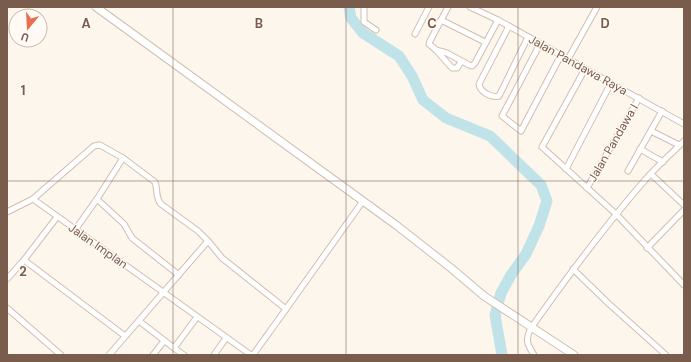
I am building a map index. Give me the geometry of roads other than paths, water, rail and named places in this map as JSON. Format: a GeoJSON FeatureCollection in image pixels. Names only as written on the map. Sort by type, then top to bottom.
{"type":"FeatureCollection","features":[{"type":"Feature","properties":{"kind":"street"},"geometry":{"type":"LineString","coordinates":[[96,7],[363,201],[436,256],[484,296],[574,355]]}},
{"type":"Feature","properties":{"kind":"street"},"geometry":{"type":"LineString","coordinates":[[364,7],[364,22],[376,30]]}},
{"type":"Feature","properties":{"kind":"street"},"geometry":{"type":"LineString","coordinates":[[415,34],[429,7]]}},
{"type":"Feature","properties":{"kind":"street"},"geometry":{"type":"LineString","coordinates":[[448,7],[429,43],[430,46],[436,50],[452,68],[457,68],[461,62]]}},
{"type":"Feature","properties":{"kind":"street","name":"Jalan Pandawa Raya"},"geometry":{"type":"LineString","coordinates":[[470,7],[509,26],[684,124]]}},
{"type":"Feature","properties":{"kind":"street"},"geometry":{"type":"LineString","coordinates":[[568,59],[597,7]]}},
{"type":"Feature","properties":{"kind":"street"},"geometry":{"type":"LineString","coordinates":[[441,20],[485,42]]}},
{"type":"Feature","properties":{"kind":"street"},"geometry":{"type":"LineString","coordinates":[[436,50],[447,53],[461,62],[472,66],[498,20]]}},
{"type":"Feature","properties":{"kind":"street"},"geometry":{"type":"LineString","coordinates":[[509,26],[479,84],[480,89],[487,94],[499,96],[528,38]]}},
{"type":"Feature","properties":{"kind":"street"},"geometry":{"type":"LineString","coordinates":[[540,44],[502,116],[521,131],[561,55]]}},
{"type":"Feature","properties":{"kind":"street"},"geometry":{"type":"LineString","coordinates":[[585,68],[542,147],[616,214],[684,285]]}},
{"type":"Feature","properties":{"kind":"street"},"geometry":{"type":"LineString","coordinates":[[566,169],[611,83]]}},
{"type":"Feature","properties":{"kind":"street","name":"Jalan Pandawa I"},"geometry":{"type":"LineString","coordinates":[[587,188],[639,98]]}},
{"type":"Feature","properties":{"kind":"street"},"geometry":{"type":"LineString","coordinates":[[628,171],[662,111]]}},
{"type":"Feature","properties":{"kind":"street"},"geometry":{"type":"LineString","coordinates":[[651,131],[679,145]]}},
{"type":"Feature","properties":{"kind":"street"},"geometry":{"type":"LineString","coordinates":[[534,355],[527,342],[527,336],[531,328],[573,269],[616,214],[651,174],[684,141]]}},
{"type":"Feature","properties":{"kind":"street"},"geometry":{"type":"LineString","coordinates":[[7,212],[32,199],[97,144],[103,146],[123,158],[156,182],[156,194],[162,204],[198,231],[222,258],[286,309]]}},
{"type":"Feature","properties":{"kind":"street"},"geometry":{"type":"LineString","coordinates":[[640,149],[663,162]]}},
{"type":"Feature","properties":{"kind":"street"},"geometry":{"type":"LineString","coordinates":[[75,230],[123,158]]}},
{"type":"Feature","properties":{"kind":"street"},"geometry":{"type":"LineString","coordinates":[[651,174],[684,206]]}},
{"type":"Feature","properties":{"kind":"street","name":"Jalan Implan"},"geometry":{"type":"LineString","coordinates":[[32,199],[196,317],[252,355]]}},
{"type":"Feature","properties":{"kind":"street"},"geometry":{"type":"LineString","coordinates":[[97,199],[124,224],[132,238],[179,275]]}},
{"type":"Feature","properties":{"kind":"street"},"geometry":{"type":"LineString","coordinates":[[252,355],[363,201]]}},
{"type":"Feature","properties":{"kind":"street"},"geometry":{"type":"LineString","coordinates":[[647,248],[684,210]]}},
{"type":"Feature","properties":{"kind":"street"},"geometry":{"type":"LineString","coordinates":[[7,279],[24,260],[57,217]]}},
{"type":"Feature","properties":{"kind":"street"},"geometry":{"type":"LineString","coordinates":[[110,355],[208,241]]}},
{"type":"Feature","properties":{"kind":"street"},"geometry":{"type":"LineString","coordinates":[[24,260],[125,336]]}},
{"type":"Feature","properties":{"kind":"street"},"geometry":{"type":"LineString","coordinates":[[573,269],[608,304],[666,355]]}},
{"type":"Feature","properties":{"kind":"street"},"geometry":{"type":"LineString","coordinates":[[7,308],[61,355]]}},
{"type":"Feature","properties":{"kind":"street"},"geometry":{"type":"LineString","coordinates":[[174,348],[196,317]]}},
{"type":"Feature","properties":{"kind":"street"},"geometry":{"type":"LineString","coordinates":[[139,321],[184,355]]}},
{"type":"Feature","properties":{"kind":"street"},"geometry":{"type":"LineString","coordinates":[[214,355],[226,338]]}},
{"type":"Feature","properties":{"kind":"street"},"geometry":{"type":"LineString","coordinates":[[153,355],[164,340]]}},
{"type":"Feature","properties":{"kind":"waterway"},"geometry":{"type":"LineString","coordinates":[[349,7],[351,18],[363,33],[399,56],[412,76],[423,100],[446,118],[490,136],[541,185],[547,201],[539,226],[526,254],[511,275],[501,293],[495,315],[502,355]]}}]}
